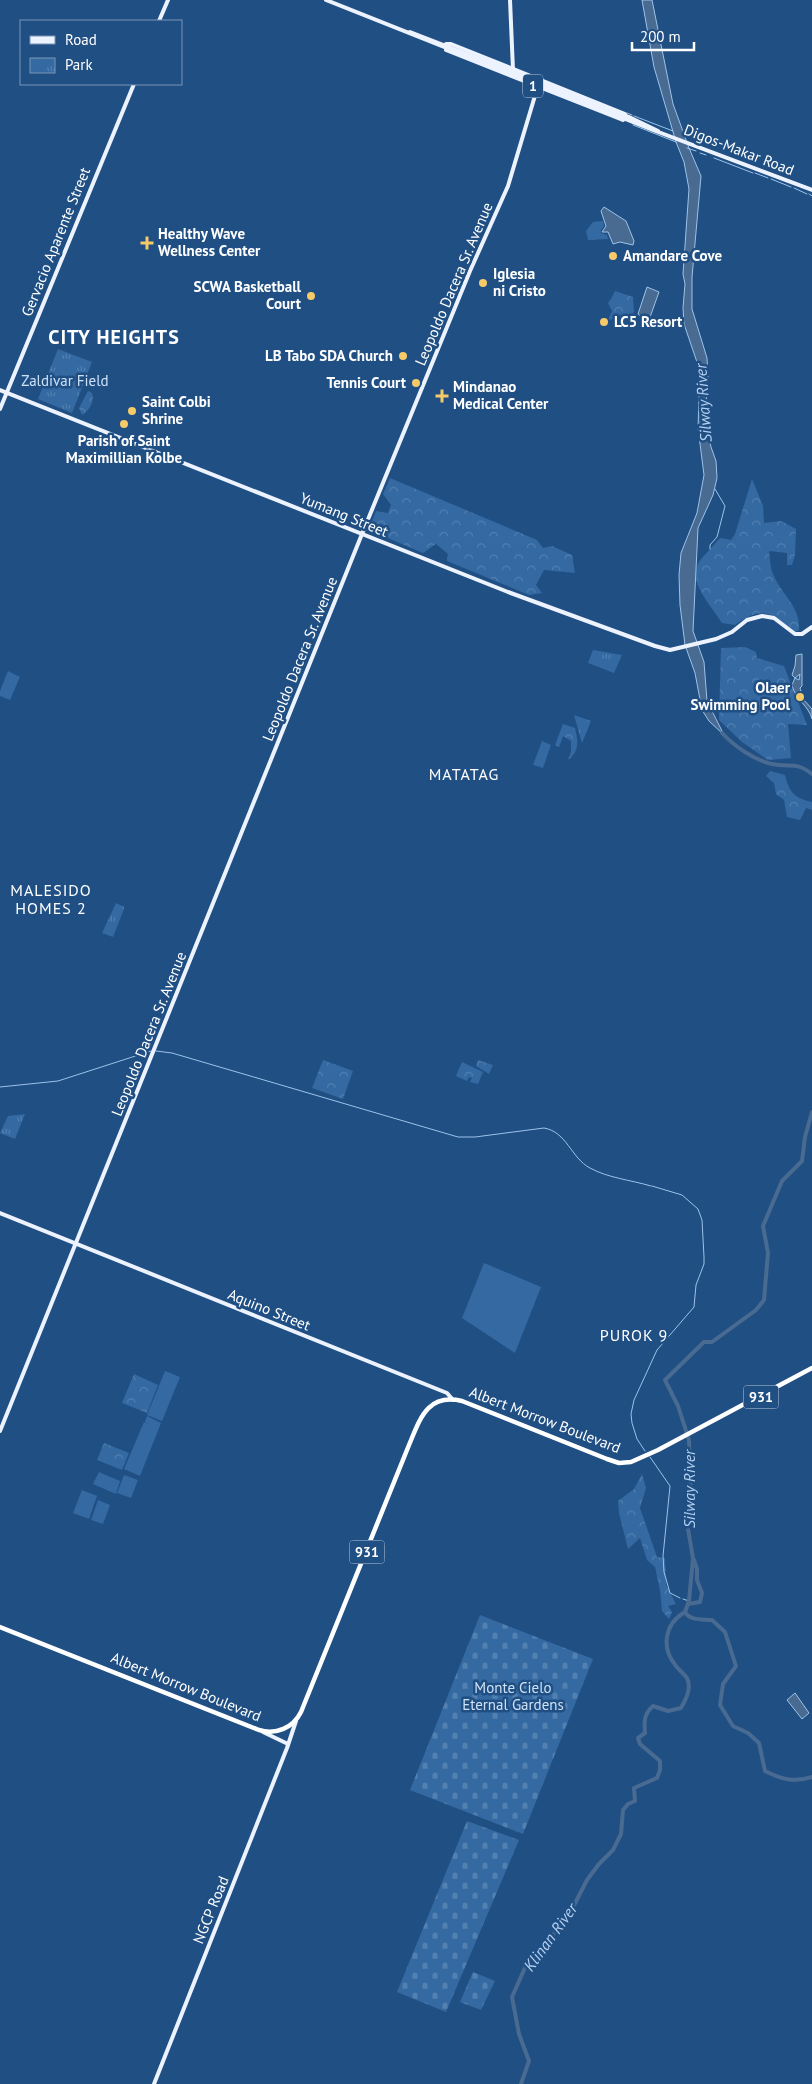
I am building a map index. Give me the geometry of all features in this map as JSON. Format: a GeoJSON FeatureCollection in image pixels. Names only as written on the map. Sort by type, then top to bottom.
{"type":"FeatureCollection","features":[{"type":"Feature","properties":{"kind":"highway","name":"Albert Morrow Boulevard"},"geometry":{"type":"LineString","coordinates":[[0,1626],[261,1731],[279,1731],[296,1721],[302,1712],[420,1419],[432,1404],[453,1400],[462,1401],[619,1463],[630,1462],[709,1425],[812,1368]]}},
{"type":"Feature","properties":{"kind":"main road"},"geometry":{"type":"LineString","coordinates":[[159,20],[168,0]]}},
{"type":"Feature","properties":{"kind":"main road","name":"Digos-Makar Road"},"geometry":{"type":"LineString","coordinates":[[326,0],[812,190]]}},
{"type":"Feature","properties":{"kind":"main road"},"geometry":{"type":"LineString","coordinates":[[510,0],[513,78]]}},
{"type":"Feature","properties":{"kind":"main road","name":"Digos-Makar Road"},"geometry":{"type":"LineString","coordinates":[[441,45],[451,44],[622,112],[628,118]]}},
{"type":"Feature","properties":{"kind":"main road","name":"Digos-Makar Road"},"geometry":{"type":"LineString","coordinates":[[441,45],[448,52],[538,88],[619,119],[628,118]]}},
{"type":"Feature","properties":{"kind":"main road","name":"Leopoldo Dacera Sr. Avenue"},"geometry":{"type":"LineString","coordinates":[[0,1430],[220,890],[362,534],[463,287],[508,186],[540,79]]}},
{"type":"Feature","properties":{"kind":"main road","name":"Gervacio Aparente Street"},"geometry":{"type":"LineString","coordinates":[[0,409],[134,85]]}},
{"type":"Feature","properties":{"kind":"main road","name":"Yumang Street"},"geometry":{"type":"LineString","coordinates":[[0,390],[517,595],[655,646],[670,650],[728,635],[747,620],[759,616],[771,617],[795,634],[802,634],[812,627]]}},
{"type":"Feature","properties":{"kind":"main road","name":"Aquino Street"},"geometry":{"type":"LineString","coordinates":[[0,1213],[447,1394],[453,1400]]}},
{"type":"Feature","properties":{"kind":"main road","name":"NGCP Road"},"geometry":{"type":"LineString","coordinates":[[154,2084],[296,1721]]}},
{"type":"Feature","properties":{"kind":"main road"},"geometry":{"type":"LineString","coordinates":[[261,1731],[288,1744]]}},
{"type":"Feature","properties":{"kind":"green space"},"geometry":{"type":"Polygon","coordinates":[[[603,221],[604,226],[601,233],[607,235],[608,239],[588,240],[586,231],[593,222],[603,221]]]}},
{"type":"Feature","properties":{"kind":"green space"},"geometry":{"type":"Polygon","coordinates":[[[615,291],[633,297],[634,312],[631,316],[623,317],[617,314],[614,319],[608,320],[612,311],[608,303],[615,291]]]}},
{"type":"Feature","properties":{"kind":"green space","name":"Zaldivar Field"},"geometry":{"type":"Polygon","coordinates":[[[58,349],[92,362],[72,413],[38,399],[58,349]]]}},
{"type":"Feature","properties":{"kind":"green space"},"geometry":{"type":"Polygon","coordinates":[[[88,391],[92,393],[92,402],[82,415],[79,408],[88,391]]]}},
{"type":"Feature","properties":{"kind":"green space"},"geometry":{"type":"Polygon","coordinates":[[[390,478],[537,540],[543,548],[552,546],[572,555],[575,573],[544,570],[536,585],[542,593],[529,595],[447,561],[448,554],[436,544],[423,553],[369,530],[376,511],[388,513],[391,505],[383,494],[390,478]]]}},
{"type":"Feature","properties":{"kind":"green space"},"geometry":{"type":"Polygon","coordinates":[[[752,479],[763,506],[764,523],[781,521],[796,529],[795,555],[792,565],[787,565],[787,553],[769,551],[776,581],[797,614],[799,630],[795,632],[773,616],[760,613],[735,625],[722,623],[697,583],[697,566],[702,558],[720,538],[731,540],[735,534],[752,479]]]}},
{"type":"Feature","properties":{"kind":"green space"},"geometry":{"type":"Polygon","coordinates":[[[745,647],[756,652],[757,658],[784,666],[807,725],[788,724],[791,758],[768,760],[742,742],[719,720],[721,648],[745,647]]]}},
{"type":"Feature","properties":{"kind":"green space"},"geometry":{"type":"Polygon","coordinates":[[[593,650],[622,655],[614,673],[588,663],[593,650]]]}},
{"type":"Feature","properties":{"kind":"green space"},"geometry":{"type":"Polygon","coordinates":[[[8,671],[20,677],[10,700],[0,696],[0,691],[8,671]]]}},
{"type":"Feature","properties":{"kind":"green space"},"geometry":{"type":"Polygon","coordinates":[[[574,715],[591,721],[582,743],[574,715]]]}},
{"type":"Feature","properties":{"kind":"green space"},"geometry":{"type":"Polygon","coordinates":[[[563,724],[575,728],[577,737],[575,753],[568,760],[571,752],[571,741],[563,736],[559,747],[555,745],[563,724]]]}},
{"type":"Feature","properties":{"kind":"green space"},"geometry":{"type":"Polygon","coordinates":[[[542,741],[551,745],[543,768],[533,765],[542,741]]]}},
{"type":"Feature","properties":{"kind":"green space"},"geometry":{"type":"Polygon","coordinates":[[[770,771],[785,775],[788,786],[793,793],[812,802],[812,810],[806,808],[800,820],[787,817],[784,800],[776,794],[774,783],[766,776],[770,771]]]}},
{"type":"Feature","properties":{"kind":"green space"},"geometry":{"type":"Polygon","coordinates":[[[116,903],[124,907],[124,909],[113,937],[102,933],[116,903]]]}},
{"type":"Feature","properties":{"kind":"green space"},"geometry":{"type":"Polygon","coordinates":[[[323,1060],[353,1071],[343,1099],[312,1088],[323,1060]]]}},
{"type":"Feature","properties":{"kind":"green space"},"geometry":{"type":"Polygon","coordinates":[[[478,1060],[493,1065],[489,1074],[476,1066],[478,1060]]]}},
{"type":"Feature","properties":{"kind":"green space"},"geometry":{"type":"Polygon","coordinates":[[[462,1062],[483,1072],[478,1084],[470,1082],[472,1078],[469,1077],[467,1081],[456,1076],[462,1062]]]}},
{"type":"Feature","properties":{"kind":"green space"},"geometry":{"type":"Polygon","coordinates":[[[25,1114],[15,1139],[0,1133],[8,1116],[25,1114]]]}},
{"type":"Feature","properties":{"kind":"green space"},"geometry":{"type":"Polygon","coordinates":[[[484,1263],[541,1287],[515,1353],[462,1318],[484,1263]]]}},
{"type":"Feature","properties":{"kind":"green space"},"geometry":{"type":"Polygon","coordinates":[[[165,1371],[180,1377],[162,1421],[147,1415],[165,1371]]]}},
{"type":"Feature","properties":{"kind":"green space"},"geometry":{"type":"Polygon","coordinates":[[[134,1374],[158,1385],[147,1413],[122,1403],[134,1374]]]}},
{"type":"Feature","properties":{"kind":"green space"},"geometry":{"type":"Polygon","coordinates":[[[147,1416],[161,1423],[140,1476],[124,1469],[144,1422],[151,1425],[145,1422],[147,1416]]]}},
{"type":"Feature","properties":{"kind":"green space"},"geometry":{"type":"Polygon","coordinates":[[[104,1443],[129,1453],[122,1470],[97,1460],[104,1443]]]}},
{"type":"Feature","properties":{"kind":"green space"},"geometry":{"type":"Polygon","coordinates":[[[99,1472],[120,1481],[116,1494],[93,1484],[99,1472]]]}},
{"type":"Feature","properties":{"kind":"green space"},"geometry":{"type":"Polygon","coordinates":[[[642,1474],[646,1488],[640,1508],[657,1557],[665,1558],[666,1585],[676,1604],[668,1606],[672,1612],[669,1619],[662,1611],[655,1567],[647,1560],[640,1538],[628,1549],[619,1513],[618,1501],[634,1489],[642,1474]]]}},
{"type":"Feature","properties":{"kind":"green space"},"geometry":{"type":"Polygon","coordinates":[[[124,1475],[138,1480],[131,1498],[117,1493],[124,1475]]]}},
{"type":"Feature","properties":{"kind":"green space"},"geometry":{"type":"Polygon","coordinates":[[[82,1490],[97,1496],[89,1519],[73,1513],[82,1490]]]}},
{"type":"Feature","properties":{"kind":"green space"},"geometry":{"type":"Polygon","coordinates":[[[98,1500],[110,1505],[103,1524],[91,1520],[98,1500]]]}},
{"type":"Feature","properties":{"kind":"green space","name":"Monte Cielo Eternal Gardens"},"geometry":{"type":"Polygon","coordinates":[[[480,1615],[593,1659],[523,1834],[410,1790],[480,1615]]]}},
{"type":"Feature","properties":{"kind":"green space"},"geometry":{"type":"Polygon","coordinates":[[[467,1821],[519,1840],[446,2012],[397,1992],[467,1821]]]}},
{"type":"Feature","properties":{"kind":"green space"},"geometry":{"type":"Polygon","coordinates":[[[473,1972],[495,1981],[481,2010],[460,2002],[473,1972]]]}},
{"type":"Feature","properties":{"kind":"water"},"geometry":{"type":"Polygon","coordinates":[[[642,0],[652,0],[673,104],[701,176],[692,277],[692,309],[707,358],[708,377],[705,420],[716,461],[717,478],[713,495],[698,528],[693,631],[704,662],[707,701],[724,735],[709,721],[702,710],[695,673],[685,645],[680,605],[679,575],[681,553],[697,513],[704,475],[698,428],[700,371],[684,324],[683,308],[685,284],[683,274],[689,189],[684,162],[676,142],[654,67],[642,0]]]}},
{"type":"Feature","properties":{"kind":"water"},"geometry":{"type":"Polygon","coordinates":[[[604,207],[626,221],[634,241],[633,245],[620,242],[613,244],[608,232],[602,232],[606,226],[601,211],[604,207]]]}},
{"type":"Feature","properties":{"kind":"water"},"geometry":{"type":"Polygon","coordinates":[[[647,287],[659,292],[649,320],[646,321],[638,314],[647,287]]]}},
{"type":"Feature","properties":{"kind":"water"},"geometry":{"type":"Polygon","coordinates":[[[802,654],[802,686],[800,688],[803,699],[812,709],[812,719],[794,690],[792,685],[795,678],[792,675],[796,655],[802,654]]]}},
{"type":"Feature","properties":{"kind":"water"},"geometry":{"type":"Polygon","coordinates":[[[795,1693],[809,1713],[802,1719],[787,1700],[795,1693]]]}},
{"type":"Feature","properties":{"kind":"waterway"},"geometry":{"type":"LineString","coordinates":[[627,113],[632,115]]}},
{"type":"Feature","properties":{"kind":"waterway"},"geometry":{"type":"LineString","coordinates":[[634,116],[673,131]]}},
{"type":"Feature","properties":{"kind":"waterway"},"geometry":{"type":"LineString","coordinates":[[633,125],[676,142]]}},
{"type":"Feature","properties":{"kind":"waterway"},"geometry":{"type":"LineString","coordinates":[[687,148],[696,151]]}},
{"type":"Feature","properties":{"kind":"waterway"},"geometry":{"type":"LineString","coordinates":[[700,153],[706,155]]}},
{"type":"Feature","properties":{"kind":"waterway"},"geometry":{"type":"LineString","coordinates":[[714,158],[753,173]]}},
{"type":"Feature","properties":{"kind":"waterway"},"geometry":{"type":"LineString","coordinates":[[755,173],[768,178]]}},
{"type":"Feature","properties":{"kind":"waterway"},"geometry":{"type":"LineString","coordinates":[[771,179],[791,187]]}},
{"type":"Feature","properties":{"kind":"waterway"},"geometry":{"type":"LineString","coordinates":[[794,188],[807,194]]}},
{"type":"Feature","properties":{"kind":"waterway"},"geometry":{"type":"LineString","coordinates":[[710,549],[710,545],[717,537],[725,506],[715,489]]}},
{"type":"Feature","properties":{"kind":"waterway","name":"Silway River"},"geometry":{"type":"LineString","coordinates":[[722,733],[732,743],[751,756],[772,764],[797,766],[812,774]]}},
{"type":"Feature","properties":{"kind":"waterway"},"geometry":{"type":"LineString","coordinates":[[0,1087],[58,1081],[151,1051]]}},
{"type":"Feature","properties":{"kind":"waterway"},"geometry":{"type":"LineString","coordinates":[[156,1051],[172,1053],[458,1137],[475,1137],[544,1128],[552,1130],[590,1168],[612,1177],[651,1186]]}},
{"type":"Feature","properties":{"kind":"waterway","name":"Silway River"},"geometry":{"type":"LineString","coordinates":[[812,1112],[805,1137],[802,1161],[782,1181],[763,1226],[768,1253],[764,1300],[756,1310],[712,1342],[704,1342],[665,1380],[678,1406],[689,1440],[691,1497],[687,1523],[693,1558],[689,1601],[685,1612],[693,1618],[712,1620],[725,1632],[736,1666],[723,1684],[720,1705],[733,1726],[748,1733],[759,1743],[765,1771],[788,1779],[799,1780],[812,1777]]}},
{"type":"Feature","properties":{"kind":"waterway"},"geometry":{"type":"LineString","coordinates":[[645,1451],[637,1439],[632,1423],[631,1414],[634,1400],[657,1350],[694,1307],[696,1285],[704,1264],[702,1220],[698,1209],[682,1195],[652,1186]]}},
{"type":"Feature","properties":{"kind":"waterway"},"geometry":{"type":"LineString","coordinates":[[650,1457],[670,1486],[663,1556],[664,1572],[670,1593],[680,1598]]}},
{"type":"Feature","properties":{"kind":"waterway"},"geometry":{"type":"LineString","coordinates":[[688,1604],[700,1602],[702,1593],[697,1580],[697,1569],[694,1560]]}},
{"type":"Feature","properties":{"kind":"waterway","name":"Silway River"},"geometry":{"type":"LineString","coordinates":[[683,1599],[689,1601]]}},
{"type":"Feature","properties":{"kind":"waterway","name":"Klinan River"},"geometry":{"type":"LineString","coordinates":[[521,2084],[529,2061],[519,2034],[512,1997],[528,1961],[540,1951],[569,1915],[587,1880],[613,1850],[621,1834],[623,1810],[628,1804],[635,1801],[634,1788],[657,1778],[660,1770],[660,1761],[640,1744],[638,1738],[645,1733],[645,1718],[653,1706],[668,1711],[681,1708],[689,1690],[687,1678],[671,1659],[667,1644],[669,1630],[678,1617],[685,1612]]}},
{"type":"Feature","properties":{"kind":"place","name":"Healthy Wave Wellness Center"},"geometry":{"type":"Point","coordinates":[147,243]}},
{"type":"Feature","properties":{"kind":"place","name":"Amandare Cove"},"geometry":{"type":"Point","coordinates":[613,256]}},
{"type":"Feature","properties":{"kind":"place","name":"Iglesia ni Cristo"},"geometry":{"type":"Point","coordinates":[483,283]}},
{"type":"Feature","properties":{"kind":"place","name":"SCWA Basketball Court"},"geometry":{"type":"Point","coordinates":[311,296]}},
{"type":"Feature","properties":{"kind":"place","name":"LC5 Resort"},"geometry":{"type":"Point","coordinates":[604,322]}},
{"type":"Feature","properties":{"kind":"place","name":"LB Tabo SDA Church"},"geometry":{"type":"Point","coordinates":[403,356]}},
{"type":"Feature","properties":{"kind":"place","name":"Tennis Court"},"geometry":{"type":"Point","coordinates":[416,383]}},
{"type":"Feature","properties":{"kind":"place","name":"Mindanao Medical Center"},"geometry":{"type":"Point","coordinates":[442,396]}},
{"type":"Feature","properties":{"kind":"place","name":"Saint Colbi Shrine"},"geometry":{"type":"Point","coordinates":[132,411]}},
{"type":"Feature","properties":{"kind":"place","name":"Parish of Saint Maximillian Kolbe"},"geometry":{"type":"Point","coordinates":[124,424]}},
{"type":"Feature","properties":{"kind":"place","name":"Olaer Swimming Pool"},"geometry":{"type":"Point","coordinates":[800,697]}},
{"type":"Feature","properties":{"kind":"district","name":"CITY HEIGHTS"},"geometry":{"type":"Point","coordinates":[114,337]}},
{"type":"Feature","properties":{"kind":"district","name":"MATATAG"},"geometry":{"type":"Point","coordinates":[464,774]}},
{"type":"Feature","properties":{"kind":"district","name":"MALESIDO HOMES 2"},"geometry":{"type":"Point","coordinates":[51,899]}},
{"type":"Feature","properties":{"kind":"district","name":"PUROK 9"},"geometry":{"type":"Point","coordinates":[634,1335]}}]}
